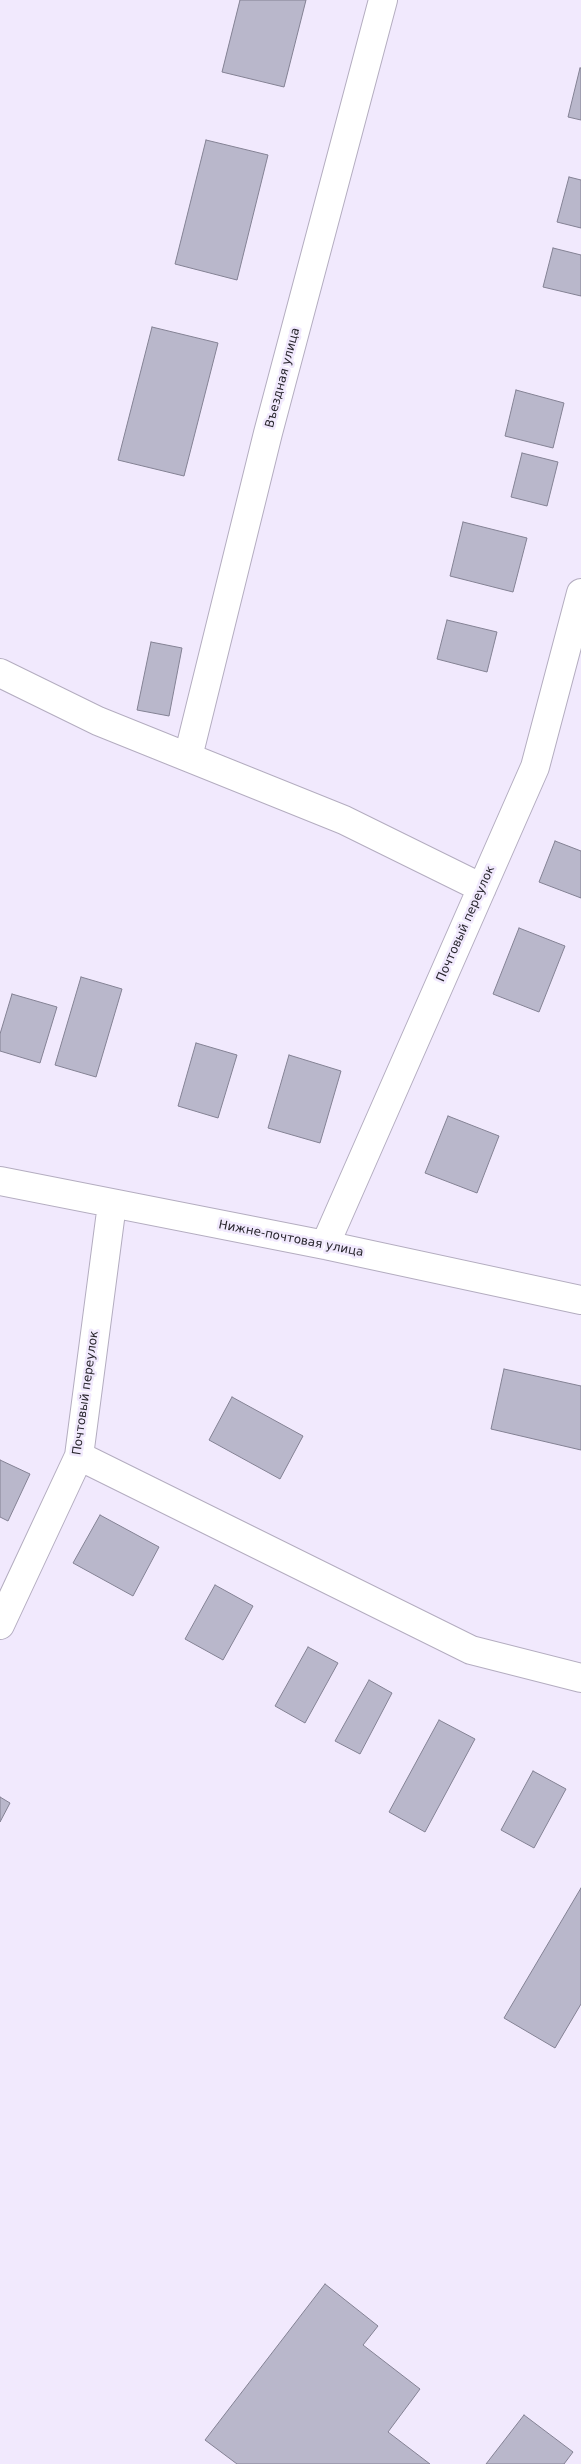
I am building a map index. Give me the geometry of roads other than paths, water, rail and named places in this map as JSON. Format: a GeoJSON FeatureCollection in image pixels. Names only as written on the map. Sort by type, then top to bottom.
{"type":"FeatureCollection","features":[{"type":"Feature","properties":{"kind":"street","name":"Въездная улица"},"geometry":{"type":"LineString","coordinates":[[188,757],[268,433],[383,0]]}},
{"type":"Feature","properties":{"kind":"street","name":"Почтовый переулок"},"geometry":{"type":"LineString","coordinates":[[325,1245],[535,767],[581,593]]}},
{"type":"Feature","properties":{"kind":"street"},"geometry":{"type":"LineString","coordinates":[[0,672],[98,722],[344,820],[482,888]]}},
{"type":"Feature","properties":{"kind":"street","name":"Нижне-почтовая улица"},"geometry":{"type":"LineString","coordinates":[[0,1181],[325,1245],[581,1300]]}},
{"type":"Feature","properties":{"kind":"street","name":"Почтовый переулок"},"geometry":{"type":"LineString","coordinates":[[0,1625],[79,1456],[112,1204]]}},
{"type":"Feature","properties":{"kind":"street"},"geometry":{"type":"LineString","coordinates":[[79,1456],[471,1650],[581,1678]]}}]}
